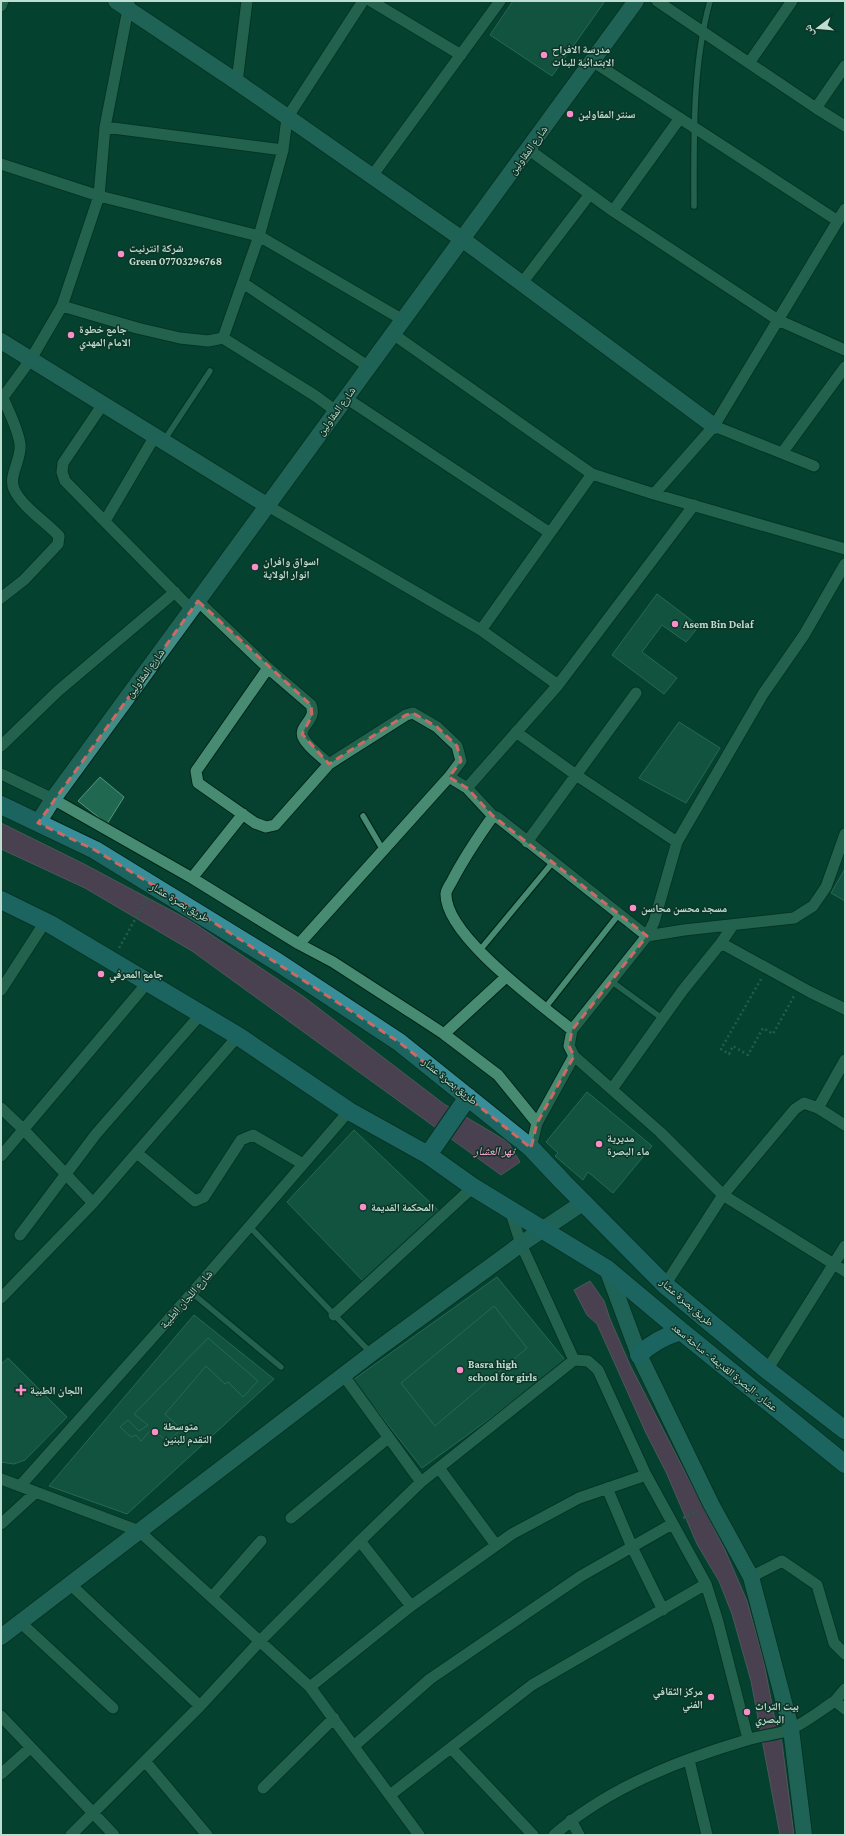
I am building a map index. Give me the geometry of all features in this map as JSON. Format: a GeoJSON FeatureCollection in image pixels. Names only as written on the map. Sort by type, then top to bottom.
{"type":"FeatureCollection","features":[{"type":"Feature","properties":{"kind":"main road","name":"طريق بصرة عشار"},"geometry":{"type":"LineString","coordinates":[[1,805],[96,850],[279,963],[399,1042],[465,1102],[532,1148],[666,1285],[768,1370],[845,1430]]}},
{"type":"Feature","properties":{"kind":"main road","name":"عشار - البصرة القديمة - ساحة سعد"},"geometry":{"type":"LineString","coordinates":[[1,900],[45,922],[238,1036],[349,1110],[432,1150],[473,1187],[607,1269],[845,1464]]}},
{"type":"Feature","properties":{"kind":"main road"},"geometry":{"type":"LineString","coordinates":[[432,1150],[465,1102]]}},
{"type":"Feature","properties":{"kind":"main road"},"geometry":{"type":"LineString","coordinates":[[639,1355],[647,1347],[669,1335],[681,1331]]}},
{"type":"Feature","properties":{"kind":"street"},"geometry":{"type":"LineString","coordinates":[[1,6],[3,1]]}},
{"type":"Feature","properties":{"kind":"street"},"geometry":{"type":"LineString","coordinates":[[237,82],[247,1]]}},
{"type":"Feature","properties":{"kind":"street"},"geometry":{"type":"LineString","coordinates":[[223,338],[259,236],[283,150],[287,118],[363,1]]}},
{"type":"Feature","properties":{"kind":"street"},"geometry":{"type":"LineString","coordinates":[[371,1],[461,55]]}},
{"type":"Feature","properties":{"kind":"street"},"geometry":{"type":"LineString","coordinates":[[372,176],[500,1]]}},
{"type":"Feature","properties":{"kind":"street","name":"شارع المقاولين"},"geometry":{"type":"LineString","coordinates":[[38,823],[53,799],[636,1]]}},
{"type":"Feature","properties":{"kind":"street"},"geometry":{"type":"LineString","coordinates":[[657,1],[845,126]]}},
{"type":"Feature","properties":{"kind":"street"},"geometry":{"type":"LineString","coordinates":[[749,63],[792,1]]}},
{"type":"Feature","properties":{"kind":"street"},"geometry":{"type":"LineString","coordinates":[[1,598],[24,580],[58,544],[59,536],[17,496],[13,487],[13,481],[20,457],[20,444],[2,399],[30,359],[62,306],[99,196],[105,127],[125,4],[462,239],[714,426],[814,466]]}},
{"type":"Feature","properties":{"kind":"street"},"geometry":{"type":"LineString","coordinates":[[592,61],[694,127],[842,216],[714,426],[654,494]]}},
{"type":"Feature","properties":{"kind":"street"},"geometry":{"type":"LineString","coordinates":[[816,108],[845,66]]}},
{"type":"Feature","properties":{"kind":"street"},"geometry":{"type":"LineString","coordinates":[[613,211],[680,118]]}},
{"type":"Feature","properties":{"kind":"street"},"geometry":{"type":"LineString","coordinates":[[105,127],[283,150]]}},
{"type":"Feature","properties":{"kind":"street"},"geometry":{"type":"LineString","coordinates":[[528,149],[613,211],[778,320],[845,350]]}},
{"type":"Feature","properties":{"kind":"street"},"geometry":{"type":"LineString","coordinates":[[1,164],[99,196],[259,236],[403,320]]}},
{"type":"Feature","properties":{"kind":"street"},"geometry":{"type":"LineString","coordinates":[[522,283],[590,194]]}},
{"type":"Feature","properties":{"kind":"street"},"geometry":{"type":"LineString","coordinates":[[243,283],[369,367]]}},
{"type":"Feature","properties":{"kind":"street"},"geometry":{"type":"LineString","coordinates":[[62,306],[137,328],[180,338],[208,341],[223,338],[314,395],[341,405],[550,533]]}},
{"type":"Feature","properties":{"kind":"street"},"geometry":{"type":"LineString","coordinates":[[392,334],[592,474],[654,494],[845,549]]}},
{"type":"Feature","properties":{"kind":"street"},"geometry":{"type":"LineString","coordinates":[[1,341],[268,506],[480,630],[558,685]]}},
{"type":"Feature","properties":{"kind":"street"},"geometry":{"type":"LineString","coordinates":[[782,453],[845,367]]}},
{"type":"Feature","properties":{"kind":"street"},"geometry":{"type":"LineString","coordinates":[[104,404],[63,463],[62,472],[65,481],[175,592],[195,605],[311,705],[314,711],[303,728],[302,734],[304,740],[329,764]]}},
{"type":"Feature","properties":{"kind":"street"},"geometry":{"type":"LineString","coordinates":[[105,521],[159,439]]}},
{"type":"Feature","properties":{"kind":"street"},"geometry":{"type":"LineString","coordinates":[[480,630],[592,474]]}},
{"type":"Feature","properties":{"kind":"street"},"geometry":{"type":"LineString","coordinates":[[466,788],[558,685],[694,505]]}},
{"type":"Feature","properties":{"kind":"street"},"geometry":{"type":"LineString","coordinates":[[845,564],[804,635],[763,694],[677,842],[654,922],[647,936],[572,1030],[569,1046],[574,1056],[660,1132],[723,1195],[845,1270]]}},
{"type":"Feature","properties":{"kind":"street"},"geometry":{"type":"LineString","coordinates":[[1,746],[58,691],[175,592]]}},
{"type":"Feature","properties":{"kind":"street"},"geometry":{"type":"LineString","coordinates":[[268,668],[196,771],[198,783],[255,823],[266,827],[275,825],[329,764],[406,715],[413,713],[437,726],[457,746],[461,761],[299,944]]}},
{"type":"Feature","properties":{"kind":"street"},"geometry":{"type":"LineString","coordinates":[[527,842],[636,693]]}},
{"type":"Feature","properties":{"kind":"street"},"geometry":{"type":"LineString","coordinates":[[516,732],[576,775],[677,842]]}},
{"type":"Feature","properties":{"kind":"street"},"geometry":{"type":"LineString","coordinates":[[1,774],[53,799],[192,878],[299,944],[333,962],[444,1034],[498,1076],[537,1123]]}},
{"type":"Feature","properties":{"kind":"street"},"geometry":{"type":"LineString","coordinates":[[448,777],[466,788],[493,816],[497,817],[647,936],[684,930],[794,918],[813,906],[826,887],[845,834]]}},
{"type":"Feature","properties":{"kind":"street"},"geometry":{"type":"LineString","coordinates":[[192,878],[243,814]]}},
{"type":"Feature","properties":{"kind":"street"},"geometry":{"type":"LineString","coordinates":[[493,816],[466,855],[446,893],[449,912],[460,930],[506,977],[572,1030]]}},
{"type":"Feature","properties":{"kind":"street"},"geometry":{"type":"LineString","coordinates":[[1,990],[45,922]]}},
{"type":"Feature","properties":{"kind":"street"},"geometry":{"type":"LineString","coordinates":[[612,1089],[662,1019],[721,943],[733,925]]}},
{"type":"Feature","properties":{"kind":"street"},"geometry":{"type":"LineString","coordinates":[[721,943],[845,1009]]}},
{"type":"Feature","properties":{"kind":"street"},"geometry":{"type":"LineString","coordinates":[[444,1034],[506,977]]}},
{"type":"Feature","properties":{"kind":"street"},"geometry":{"type":"LineString","coordinates":[[1,1156],[148,982]]}},
{"type":"Feature","properties":{"kind":"street"},"geometry":{"type":"LineString","coordinates":[[20,1235],[105,1124],[201,1014]]}},
{"type":"Feature","properties":{"kind":"street"},"geometry":{"type":"LineString","coordinates":[[1,1298],[93,1204],[238,1036]]}},
{"type":"Feature","properties":{"kind":"street"},"geometry":{"type":"LineString","coordinates":[[532,1148],[537,1123],[574,1056]]}},
{"type":"Feature","properties":{"kind":"street"},"geometry":{"type":"LineString","coordinates":[[818,1108],[845,1060]]}},
{"type":"Feature","properties":{"kind":"street"},"geometry":{"type":"LineString","coordinates":[[666,1285],[723,1195],[795,1109],[804,1103],[818,1108],[845,1124]]}},
{"type":"Feature","properties":{"kind":"street"},"geometry":{"type":"LineString","coordinates":[[1,1108],[24,1130],[93,1204]]}},
{"type":"Feature","properties":{"kind":"street","name":"شارع اللجان الطبية"},"geometry":{"type":"LineString","coordinates":[[20,1486],[192,1293],[349,1110]]}},
{"type":"Feature","properties":{"kind":"street"},"geometry":{"type":"LineString","coordinates":[[137,1153],[196,1201],[204,1197],[240,1140],[253,1136],[303,1164]]}},
{"type":"Feature","properties":{"kind":"street"},"geometry":{"type":"LineString","coordinates":[[334,1315],[473,1187]]}},
{"type":"Feature","properties":{"kind":"street"},"geometry":{"type":"LineString","coordinates":[[113,1708],[7,1629],[70,1584],[371,1354],[521,1244],[584,1202]]}},
{"type":"Feature","properties":{"kind":"street"},"geometry":{"type":"LineString","coordinates":[[510,1209],[521,1244],[574,1360]]}},
{"type":"Feature","properties":{"kind":"street"},"geometry":{"type":"LineString","coordinates":[[768,1370],[845,1246]]}},
{"type":"Feature","properties":{"kind":"street"},"geometry":{"type":"LineString","coordinates":[[607,1269],[639,1355],[711,1504],[751,1577],[788,1730],[804,1835]]}},
{"type":"Feature","properties":{"kind":"street"},"geometry":{"type":"LineString","coordinates":[[70,1835],[200,1706],[261,1640],[421,1482],[574,1360],[588,1361],[598,1370],[646,1475],[674,1523],[706,1584],[750,1739]]}},
{"type":"Feature","properties":{"kind":"street"},"geometry":{"type":"LineString","coordinates":[[344,1376],[421,1482]]}},
{"type":"Feature","properties":{"kind":"street"},"geometry":{"type":"LineString","coordinates":[[291,1518],[388,1438]]}},
{"type":"Feature","properties":{"kind":"street"},"geometry":{"type":"LineString","coordinates":[[439,1468],[496,1545]]}},
{"type":"Feature","properties":{"kind":"street"},"geometry":{"type":"LineString","coordinates":[[310,1687],[412,1606],[512,1534],[579,1498],[646,1475]]}},
{"type":"Feature","properties":{"kind":"street"},"geometry":{"type":"LineString","coordinates":[[1,1479],[139,1531],[261,1640],[310,1687],[419,1835]]}},
{"type":"Feature","properties":{"kind":"street"},"geometry":{"type":"LineString","coordinates":[[607,1488],[632,1547],[662,1610]]}},
{"type":"Feature","properties":{"kind":"street"},"geometry":{"type":"LineString","coordinates":[[1,1524],[36,1492]]}},
{"type":"Feature","properties":{"kind":"street"},"geometry":{"type":"LineString","coordinates":[[354,1746],[430,1679],[581,1576],[674,1523]]}},
{"type":"Feature","properties":{"kind":"street"},"geometry":{"type":"LineString","coordinates":[[212,1597],[261,1541]]}},
{"type":"Feature","properties":{"kind":"street"},"geometry":{"type":"LineString","coordinates":[[360,1541],[412,1606]]}},
{"type":"Feature","properties":{"kind":"street"},"geometry":{"type":"LineString","coordinates":[[751,1577],[782,1561],[817,1585],[834,1643],[845,1654]]}},
{"type":"Feature","properties":{"kind":"street"},"geometry":{"type":"LineString","coordinates":[[70,1584],[200,1706]]}},
{"type":"Feature","properties":{"kind":"street"},"geometry":{"type":"LineString","coordinates":[[390,1795],[532,1685],[706,1584]]}},
{"type":"Feature","properties":{"kind":"street"},"geometry":{"type":"LineString","coordinates":[[554,1835],[571,1820],[631,1784],[690,1760],[750,1739],[788,1730],[835,1701],[845,1689]]}},
{"type":"Feature","properties":{"kind":"street"},"geometry":{"type":"LineString","coordinates":[[835,1701],[845,1708]]}},
{"type":"Feature","properties":{"kind":"street"},"geometry":{"type":"LineString","coordinates":[[1,1716],[114,1835]]}},
{"type":"Feature","properties":{"kind":"street"},"geometry":{"type":"LineString","coordinates":[[263,1788],[334,1718]]}},
{"type":"Feature","properties":{"kind":"street"},"geometry":{"type":"LineString","coordinates":[[1,1774],[30,1748]]}},
{"type":"Feature","properties":{"kind":"street"},"geometry":{"type":"LineString","coordinates":[[451,1748],[533,1835]]}},
{"type":"Feature","properties":{"kind":"street"},"geometry":{"type":"LineString","coordinates":[[690,1760],[707,1835]]}},
{"type":"Feature","properties":{"kind":"street"},"geometry":{"type":"LineString","coordinates":[[145,1761],[207,1835]]}},
{"type":"Feature","properties":{"kind":"street"},"geometry":{"type":"LineString","coordinates":[[571,1820],[579,1835]]}},
{"type":"Feature","properties":{"kind":"lane"},"geometry":{"type":"LineString","coordinates":[[694,206],[694,127],[702,30],[710,1]]}},
{"type":"Feature","properties":{"kind":"lane"},"geometry":{"type":"LineString","coordinates":[[159,439],[210,371]]}},
{"type":"Feature","properties":{"kind":"lane"},"geometry":{"type":"LineString","coordinates":[[363,816],[383,850]]}},
{"type":"Feature","properties":{"kind":"lane"},"geometry":{"type":"LineString","coordinates":[[480,950],[553,862]]}},
{"type":"Feature","properties":{"kind":"lane"},"geometry":{"type":"LineString","coordinates":[[545,1008],[619,914]]}},
{"type":"Feature","properties":{"kind":"lane"},"geometry":{"type":"LineString","coordinates":[[611,980],[662,1019]]}},
{"type":"Feature","properties":{"kind":"lane"},"geometry":{"type":"LineString","coordinates":[[249,1226],[371,1354]]}},
{"type":"Feature","properties":{"kind":"lane"},"geometry":{"type":"LineString","coordinates":[[192,1293],[281,1367]]}},
{"type":"Feature","properties":{"kind":"path"},"geometry":{"type":"LineString","coordinates":[[122,944],[147,898]]}},
{"type":"Feature","properties":{"kind":"path"},"geometry":{"type":"LineString","coordinates":[[767,968],[720,1049],[729,1054],[733,1046],[748,1054],[762,1028],[773,1034],[800,986]]}},
{"type":"Feature","properties":{"kind":"path"},"geometry":{"type":"LineString","coordinates":[[674,1523],[700,1510]]}},
{"type":"Feature","properties":{"kind":"highlighted area"},"geometry":{"type":"Polygon","coordinates":[[[198,601],[311,705],[312,716],[302,734],[329,764],[406,715],[413,713],[437,727],[457,746],[461,761],[449,777],[467,788],[493,816],[647,936],[572,1030],[569,1046],[574,1056],[537,1123],[531,1148],[399,1042],[196,911],[95,850],[38,823],[198,601]]]}},
{"type":"Feature","properties":{"kind":"water","name":"نهر العشار"},"geometry":{"type":"Polygon","coordinates":[[[1,823],[84,864],[191,921],[304,997],[444,1104],[508,1142],[520,1162],[501,1175],[192,951],[85,888],[1,849],[1,823]]]}},
{"type":"Feature","properties":{"kind":"water"},"geometry":{"type":"Polygon","coordinates":[[[590,1281],[604,1301],[610,1319],[630,1365],[725,1550],[747,1601],[763,1658],[774,1715],[782,1743],[794,1835],[780,1835],[751,1681],[732,1614],[719,1581],[697,1544],[666,1472],[646,1433],[597,1324],[587,1315],[574,1290],[590,1281]]]}},
{"type":"Feature","properties":{"kind":"building","name":"مدرسة اﻻفراح اﻻبتدائية للبنات"},"geometry":{"type":"Polygon","coordinates":[[[513,1],[605,1],[552,76],[490,35],[513,1]]]}},
{"type":"Feature","properties":{"kind":"building"},"geometry":{"type":"Polygon","coordinates":[[[657,594],[699,626],[686,642],[662,625],[642,652],[677,678],[664,694],[612,655],[657,594]]]}},
{"type":"Feature","properties":{"kind":"building"},"geometry":{"type":"Polygon","coordinates":[[[679,722],[720,748],[686,803],[639,778],[679,722]]]}},
{"type":"Feature","properties":{"kind":"building"},"geometry":{"type":"Polygon","coordinates":[[[100,777],[124,797],[107,824],[78,801],[100,777]]]}},
{"type":"Feature","properties":{"kind":"building"},"geometry":{"type":"Polygon","coordinates":[[[845,869],[845,901],[831,893],[845,869]]]}},
{"type":"Feature","properties":{"kind":"building","name":"مديرية ماء البصرة"},"geometry":{"type":"Polygon","coordinates":[[[587,1092],[652,1146],[613,1193],[588,1172],[583,1180],[555,1156],[558,1153],[546,1142],[587,1092]]]}},
{"type":"Feature","properties":{"kind":"building","name":"المحكمة القديمة"},"geometry":{"type":"Polygon","coordinates":[[[354,1130],[440,1212],[364,1282],[287,1202],[354,1130]]]}},
{"type":"Feature","properties":{"kind":"building","name":"Basra high school for girls"},"geometry":{"type":"Polygon","coordinates":[[[497,1277],[565,1360],[492,1417],[422,1468],[353,1380],[497,1277]]]}},
{"type":"Feature","properties":{"kind":"building"},"geometry":{"type":"Polygon","coordinates":[[[494,1306],[527,1348],[435,1426],[401,1383],[494,1306]]]}},
{"type":"Feature","properties":{"kind":"building","name":"متوسطة التقدم للبنين"},"geometry":{"type":"Polygon","coordinates":[[[194,1315],[274,1379],[127,1514],[49,1486],[194,1315]]]}},
{"type":"Feature","properties":{"kind":"building"},"geometry":{"type":"Polygon","coordinates":[[[208,1338],[258,1381],[243,1397],[228,1382],[225,1384],[206,1366],[165,1414],[181,1429],[168,1442],[152,1429],[141,1441],[136,1435],[131,1437],[120,1427],[128,1420],[139,1431],[148,1425],[134,1414],[208,1338]]]}},
{"type":"Feature","properties":{"kind":"building","name":"اللجان الطبية"},"geometry":{"type":"Polygon","coordinates":[[[8,1358],[67,1417],[25,1460],[14,1464],[1,1462],[1,1364],[8,1358]]]}},
{"type":"Feature","properties":{"kind":"place","name":"مدرسة اﻻفراح اﻻبتدائية للبنات"},"geometry":{"type":"Point","coordinates":[544,55]}},
{"type":"Feature","properties":{"kind":"place","name":"سنتر المقاولين"},"geometry":{"type":"Point","coordinates":[570,114]}},
{"type":"Feature","properties":{"kind":"place","name":"شركة انترنيت Green 07703296768"},"geometry":{"type":"Point","coordinates":[121,254]}},
{"type":"Feature","properties":{"kind":"place","name":"جامع خطوة الامام المهدي"},"geometry":{"type":"Point","coordinates":[71,335]}},
{"type":"Feature","properties":{"kind":"place","name":"اسواق وافران انوار الولاية"},"geometry":{"type":"Point","coordinates":[255,567]}},
{"type":"Feature","properties":{"kind":"place","name":"Asem Bin Delaf"},"geometry":{"type":"Point","coordinates":[675,624]}},
{"type":"Feature","properties":{"kind":"place","name":"مسجد محسن محاسن"},"geometry":{"type":"Point","coordinates":[633,908]}},
{"type":"Feature","properties":{"kind":"place","name":"جامع المعرفي"},"geometry":{"type":"Point","coordinates":[101,974]}},
{"type":"Feature","properties":{"kind":"place","name":"مديرية ماء البصرة"},"geometry":{"type":"Point","coordinates":[599,1144]}},
{"type":"Feature","properties":{"kind":"place","name":"المحكمة القديمة"},"geometry":{"type":"Point","coordinates":[363,1207]}},
{"type":"Feature","properties":{"kind":"place","name":"Basra high school for girls"},"geometry":{"type":"Point","coordinates":[460,1370]}},
{"type":"Feature","properties":{"kind":"place","name":"اللجان الطبية"},"geometry":{"type":"Point","coordinates":[21,1390]}},
{"type":"Feature","properties":{"kind":"place","name":"متوسطة التقدم للبنين"},"geometry":{"type":"Point","coordinates":[155,1432]}},
{"type":"Feature","properties":{"kind":"place","name":"مركز الثقافي الفني"},"geometry":{"type":"Point","coordinates":[711,1697]}},
{"type":"Feature","properties":{"kind":"place","name":"بيت التراث البصري"},"geometry":{"type":"Point","coordinates":[747,1712]}}]}
